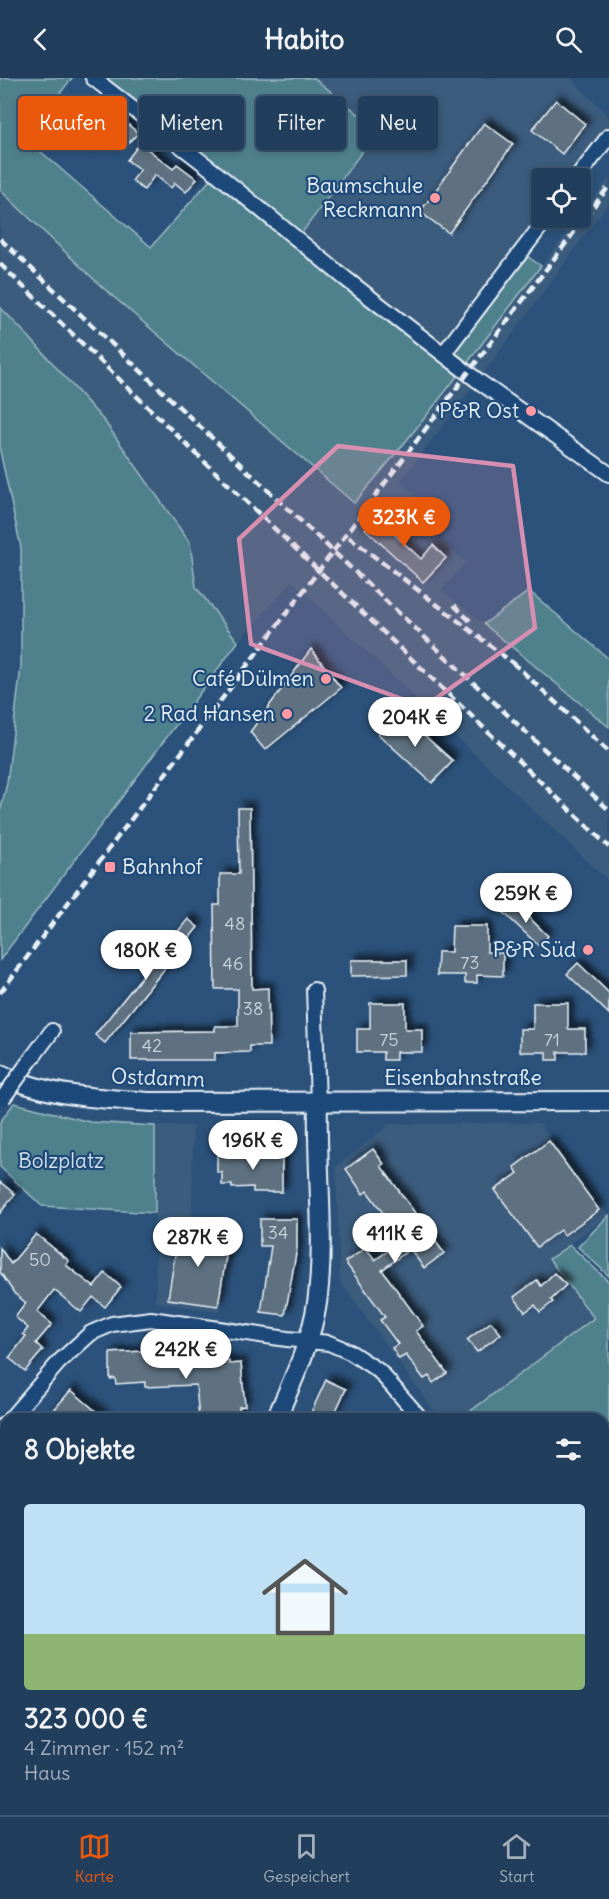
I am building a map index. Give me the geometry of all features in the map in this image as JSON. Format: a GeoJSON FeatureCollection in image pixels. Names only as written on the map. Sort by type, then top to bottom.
{"type":"FeatureCollection","features":[{"type":"Feature","properties":{"kind":"street"},"geometry":{"type":"LineString","coordinates":[[93,78],[477,380],[609,474]]}},
{"type":"Feature","properties":{"kind":"street"},"geometry":{"type":"LineString","coordinates":[[585,168],[609,136]]}},
{"type":"Feature","properties":{"kind":"street"},"geometry":{"type":"LineString","coordinates":[[444,353],[540,228]]}},
{"type":"Feature","properties":{"kind":"street"},"geometry":{"type":"LineString","coordinates":[[279,1413],[307,1341],[317,1305],[321,1268],[314,990]]}},
{"type":"Feature","properties":{"kind":"street"},"geometry":{"type":"LineString","coordinates":[[1,1100],[52,1032]]}},
{"type":"Feature","properties":{"kind":"street","name":"Ostdamm"},"geometry":{"type":"LineString","coordinates":[[0,1074],[33,1086],[102,1099],[162,1102],[318,1102]]}},
{"type":"Feature","properties":{"kind":"street","name":"Eisenbahnstraße"},"geometry":{"type":"LineString","coordinates":[[318,1102],[609,1101]]}},
{"type":"Feature","properties":{"kind":"street"},"geometry":{"type":"LineString","coordinates":[[15,1413],[59,1362],[91,1333],[112,1324],[151,1319],[329,1343],[350,1352],[379,1371],[416,1413]]}},
{"type":"Feature","properties":{"kind":"highlighted area"},"geometry":{"type":"Polygon","coordinates":[[[338,446],[513,466],[535,628],[424,707],[251,644],[239,539],[338,446]]]}},
{"type":"Feature","properties":{"kind":"shaded area","name":"Baumschule Reckmann"},"geometry":{"type":"Polygon","coordinates":[[[314,78],[571,78],[609,117],[609,136],[585,168],[531,168],[531,228],[535,228],[444,353],[298,238],[363,150],[438,150],[438,96],[358,96],[358,114],[346,104],[346,96],[336,96],[314,78]]]}},
{"type":"Feature","properties":{"kind":"shaded area"},"geometry":{"type":"Polygon","coordinates":[[[609,178],[609,202],[591,227],[591,202],[609,178]]]}},
{"type":"Feature","properties":{"kind":"shaded area"},"geometry":{"type":"Polygon","coordinates":[[[0,190],[101,286],[354,503],[384,469],[571,228],[590,228],[400,482],[447,521],[435,535],[466,562],[442,590],[609,727],[609,882],[292,581],[238,642],[196,587],[190,543],[105,422],[0,307],[0,190]]]}},
{"type":"Feature","properties":{"kind":"shaded area"},"geometry":{"type":"Polygon","coordinates":[[[539,1123],[608,1215],[549,1259],[594,1318],[468,1413],[436,1413],[340,1282],[336,1167],[390,1124],[539,1123]]]}},
{"type":"Feature","properties":{"kind":"shaded area"},"geometry":{"type":"Polygon","coordinates":[[[155,1126],[193,1126],[192,1215],[235,1218],[220,1312],[156,1302],[155,1126]]]}},
{"type":"Feature","properties":{"kind":"green space"},"geometry":{"type":"Polygon","coordinates":[[[0,78],[72,78],[58,96],[18,96],[18,150],[39,150],[151,247],[216,173],[186,150],[244,150],[244,96],[139,96],[139,114],[127,104],[127,96],[116,96],[93,78],[314,78],[336,96],[256,96],[256,150],[346,150],[346,104],[358,114],[358,150],[363,150],[298,238],[444,353],[521,252],[541,266],[426,416],[354,503],[101,286],[0,190],[0,78]]]}},
{"type":"Feature","properties":{"kind":"green space"},"geometry":{"type":"Polygon","coordinates":[[[0,307],[105,422],[190,543],[196,587],[238,642],[0,960],[0,812],[7,783],[21,666],[21,548],[0,451],[0,307]]]}},
{"type":"Feature","properties":{"kind":"green space"},"geometry":{"type":"Polygon","coordinates":[[[529,591],[609,659],[609,727],[484,624],[529,591]]]}},
{"type":"Feature","properties":{"kind":"green space","name":"Bolzplatz"},"geometry":{"type":"Polygon","coordinates":[[[14,1103],[90,1122],[155,1126],[155,1213],[42,1206],[0,1167],[0,1122],[14,1103]]]}},
{"type":"Feature","properties":{"kind":"green space"},"geometry":{"type":"Polygon","coordinates":[[[609,1215],[609,1276],[578,1247],[609,1215]]]}},
{"type":"Feature","properties":{"kind":"green space"},"geometry":{"type":"Polygon","coordinates":[[[570,1245],[609,1282],[609,1413],[468,1413],[594,1318],[549,1259],[570,1245]]]}},
{"type":"Feature","properties":{"kind":"building"},"geometry":{"type":"Polygon","coordinates":[[[556,100],[585,124],[562,154],[532,130],[556,100]]]}},
{"type":"Feature","properties":{"kind":"building"},"geometry":{"type":"Polygon","coordinates":[[[484,123],[513,144],[449,233],[420,212],[484,123]]]}},
{"type":"Feature","properties":{"kind":"building"},"geometry":{"type":"Polygon","coordinates":[[[127,124],[138,133],[127,145],[127,124]]]}},
{"type":"Feature","properties":{"kind":"building"},"geometry":{"type":"Polygon","coordinates":[[[139,144],[139,150],[149,150],[173,169],[177,164],[197,179],[186,192],[175,183],[171,188],[155,175],[144,190],[132,181],[140,170],[127,160],[139,144]]]}},
{"type":"Feature","properties":{"kind":"building"},"geometry":{"type":"Polygon","coordinates":[[[385,511],[396,521],[393,524],[397,529],[393,533],[421,559],[433,545],[446,558],[423,582],[365,529],[385,511]]]}},
{"type":"Feature","properties":{"kind":"building"},"geometry":{"type":"Polygon","coordinates":[[[311,649],[341,688],[265,750],[250,732],[311,649]]]}},
{"type":"Feature","properties":{"kind":"building"},"geometry":{"type":"Polygon","coordinates":[[[398,712],[453,761],[432,783],[378,734],[398,712]]]}},
{"type":"Feature","properties":{"kind":"building"},"geometry":{"type":"Polygon","coordinates":[[[238,808],[250,808],[252,989],[268,988],[269,1046],[250,1046],[250,1052],[215,1053],[215,1060],[131,1060],[131,1032],[215,1031],[215,1026],[238,1026],[238,989],[215,989],[214,905],[220,905],[220,874],[239,874],[238,808]]]}},
{"type":"Feature","properties":{"kind":"building"},"geometry":{"type":"Polygon","coordinates":[[[513,902],[548,936],[539,946],[503,912],[513,902]]]}},
{"type":"Feature","properties":{"kind":"building"},"geometry":{"type":"Polygon","coordinates":[[[188,919],[198,927],[105,1043],[95,1035],[188,919]]]}},
{"type":"Feature","properties":{"kind":"building"},"geometry":{"type":"Polygon","coordinates":[[[452,926],[487,926],[487,952],[503,953],[503,976],[477,975],[477,983],[465,983],[465,975],[437,975],[438,952],[451,952],[452,926]]]}},
{"type":"Feature","properties":{"kind":"building"},"geometry":{"type":"Polygon","coordinates":[[[351,960],[407,960],[407,975],[351,976],[351,960]]]}},
{"type":"Feature","properties":{"kind":"building"},"geometry":{"type":"Polygon","coordinates":[[[578,963],[609,993],[609,1014],[567,974],[578,963]]]}},
{"type":"Feature","properties":{"kind":"building"},"geometry":{"type":"Polygon","coordinates":[[[370,1003],[405,1003],[405,1029],[422,1029],[422,1052],[396,1052],[396,1060],[383,1060],[383,1052],[357,1052],[357,1029],[370,1029],[370,1003]]]}},
{"type":"Feature","properties":{"kind":"building"},"geometry":{"type":"Polygon","coordinates":[[[533,1003],[568,1003],[568,1029],[585,1029],[585,1052],[558,1052],[558,1060],[546,1060],[546,1052],[520,1052],[520,1029],[533,1029],[533,1003]]]}},
{"type":"Feature","properties":{"kind":"building"},"geometry":{"type":"Polygon","coordinates":[[[549,1141],[599,1210],[564,1235],[560,1230],[537,1247],[495,1190],[518,1173],[514,1167],[549,1141]]]}},
{"type":"Feature","properties":{"kind":"building"},"geometry":{"type":"Polygon","coordinates":[[[373,1149],[384,1164],[381,1166],[444,1253],[424,1268],[410,1249],[382,1270],[423,1326],[416,1331],[447,1373],[433,1383],[429,1376],[424,1379],[406,1355],[399,1359],[392,1348],[398,1344],[380,1320],[385,1317],[345,1262],[366,1248],[375,1260],[403,1240],[367,1191],[363,1194],[346,1169],[373,1149]]]}},
{"type":"Feature","properties":{"kind":"building"},"geometry":{"type":"Polygon","coordinates":[[[253,1151],[282,1151],[282,1192],[253,1192],[253,1187],[232,1188],[232,1185],[222,1185],[222,1172],[217,1172],[217,1155],[253,1155],[253,1151]]]}},
{"type":"Feature","properties":{"kind":"building"},"geometry":{"type":"Polygon","coordinates":[[[0,1182],[15,1194],[0,1213],[0,1182]]]}},
{"type":"Feature","properties":{"kind":"building"},"geometry":{"type":"Polygon","coordinates":[[[260,1219],[297,1219],[297,1248],[285,1315],[261,1312],[271,1246],[260,1246],[260,1219]]]}},
{"type":"Feature","properties":{"kind":"building"},"geometry":{"type":"Polygon","coordinates":[[[179,1230],[229,1238],[218,1306],[168,1299],[179,1230]]]}},
{"type":"Feature","properties":{"kind":"building"},"geometry":{"type":"Polygon","coordinates":[[[36,1234],[69,1261],[66,1265],[94,1287],[105,1273],[121,1287],[105,1307],[93,1297],[81,1312],[54,1290],[37,1312],[52,1324],[36,1343],[43,1350],[25,1371],[9,1358],[26,1336],[23,1334],[28,1328],[15,1317],[26,1303],[14,1293],[0,1272],[0,1248],[11,1264],[36,1234]]]}},
{"type":"Feature","properties":{"kind":"building"},"geometry":{"type":"Polygon","coordinates":[[[554,1273],[566,1285],[551,1300],[553,1302],[540,1312],[535,1305],[525,1312],[514,1297],[537,1280],[541,1286],[554,1273]]]}},
{"type":"Feature","properties":{"kind":"building"},"geometry":{"type":"Polygon","coordinates":[[[491,1322],[501,1334],[477,1352],[467,1340],[491,1322]]]}},
{"type":"Feature","properties":{"kind":"building"},"geometry":{"type":"Polygon","coordinates":[[[144,1351],[144,1357],[192,1355],[193,1364],[229,1361],[229,1364],[241,1363],[245,1406],[239,1407],[240,1413],[198,1413],[196,1385],[145,1387],[145,1382],[116,1384],[115,1378],[110,1379],[110,1353],[144,1351]]]}},
{"type":"Feature","properties":{"kind":"building"},"geometry":{"type":"Polygon","coordinates":[[[326,1380],[346,1389],[335,1413],[311,1413],[326,1380]]]}},
{"type":"Feature","properties":{"kind":"building"},"geometry":{"type":"Polygon","coordinates":[[[71,1390],[98,1413],[51,1413],[71,1390]]]}},
{"type":"Feature","properties":{"kind":"railway"},"geometry":{"type":"LineString","coordinates":[[0,993],[609,186]]}},
{"type":"Feature","properties":{"kind":"railway"},"geometry":{"type":"LineString","coordinates":[[0,239],[609,810]]}},
{"type":"Feature","properties":{"kind":"railway"},"geometry":{"type":"LineString","coordinates":[[0,264],[609,847]]}},
{"type":"Feature","properties":{"kind":"railway"},"geometry":{"type":"LineString","coordinates":[[349,537],[518,667]]}},
{"type":"Feature","properties":{"kind":"railway"},"geometry":{"type":"LineString","coordinates":[[454,605],[471,622]]}},
{"type":"Feature","properties":{"kind":"railway"},"geometry":{"type":"LineString","coordinates":[[512,662],[609,752]]}},
{"type":"Feature","properties":{"kind":"place","name":"Baumschule Reckmann"},"geometry":{"type":"Point","coordinates":[435,198]}},
{"type":"Feature","properties":{"kind":"place","name":"P&R Ost"},"geometry":{"type":"Point","coordinates":[531,411]}},
{"type":"Feature","properties":{"kind":"place","name":"Café Dülmen"},"geometry":{"type":"Point","coordinates":[326,679]}},
{"type":"Feature","properties":{"kind":"place","name":"2 Rad Hansen"},"geometry":{"type":"Point","coordinates":[287,714]}},
{"type":"Feature","properties":{"kind":"place","name":"Bahnhof"},"geometry":{"type":"Point","coordinates":[110,867]}},
{"type":"Feature","properties":{"kind":"place","name":"P&R Süd"},"geometry":{"type":"Point","coordinates":[588,950]}}]}
